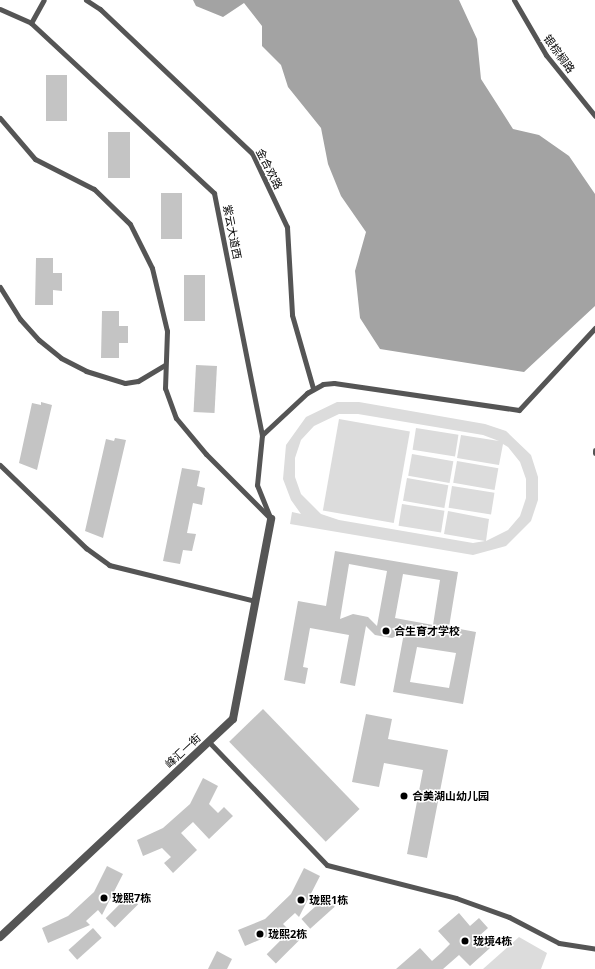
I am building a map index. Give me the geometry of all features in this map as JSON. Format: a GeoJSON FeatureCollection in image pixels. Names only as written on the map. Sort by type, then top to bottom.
{"type":"FeatureCollection","features":[{"type":"Feature","properties":{"kind":"street","name":"峰汇一街"},"geometry":{"type":"LineString","coordinates":[[0,937],[233,719],[271,519]]}},
{"type":"Feature","properties":{"kind":"lane"},"geometry":{"type":"LineString","coordinates":[[31,23],[44,0]]}},
{"type":"Feature","properties":{"kind":"lane","name":"金合欢路"},"geometry":{"type":"LineString","coordinates":[[86,0],[100,9],[252,153],[287,227],[292,315],[313,388]]}},
{"type":"Feature","properties":{"kind":"lane","name":"银棕榈路"},"geometry":{"type":"LineString","coordinates":[[514,0],[546,55],[595,116]]}},
{"type":"Feature","properties":{"kind":"lane","name":"紫云大道西"},"geometry":{"type":"LineString","coordinates":[[0,9],[31,23],[214,193],[262,435],[257,485],[271,519]]}},
{"type":"Feature","properties":{"kind":"lane"},"geometry":{"type":"LineString","coordinates":[[0,118],[35,159],[94,189],[130,224],[152,268],[168,331],[165,365],[169,404],[184,432],[271,519]]}},
{"type":"Feature","properties":{"kind":"lane"},"geometry":{"type":"LineString","coordinates":[[0,287],[20,319],[39,340],[61,358],[86,371],[125,383],[138,381],[165,365]]}},
{"type":"Feature","properties":{"kind":"lane"},"geometry":{"type":"LineString","coordinates":[[262,435],[313,388],[334,383],[519,410],[595,328]]}},
{"type":"Feature","properties":{"kind":"lane"},"geometry":{"type":"LineString","coordinates":[[0,465],[86,548],[109,565],[256,601]]}},
{"type":"Feature","properties":{"kind":"lane"},"geometry":{"type":"LineString","coordinates":[[209,742],[327,865],[456,898],[509,917],[559,943],[595,949]]}},
{"type":"Feature","properties":{"kind":"shaded area"},"geometry":{"type":"Polygon","coordinates":[[[193,0],[459,0],[477,39],[481,79],[513,129],[539,135],[569,156],[595,194],[595,306],[524,372],[380,349],[360,318],[355,271],[366,232],[341,196],[328,164],[321,128],[288,87],[281,65],[262,46],[262,26],[244,3],[223,17],[196,6],[193,0]]]}},
{"type":"Feature","properties":{"kind":"shaded area"},"geometry":{"type":"Polygon","coordinates":[[[337,402],[359,402],[485,424],[506,431],[531,455],[538,477],[538,500],[531,521],[506,546],[473,555],[290,524],[292,512],[301,514],[291,500],[283,479],[286,445],[306,417],[337,402]],[[339,414],[314,426],[301,440],[295,458],[295,477],[301,494],[321,514],[339,520],[473,543],[485,541],[444,534],[448,511],[489,519],[486,541],[508,530],[520,516],[526,498],[526,479],[520,462],[508,447],[503,444],[499,465],[457,458],[461,435],[499,441],[483,435],[358,414],[339,414]]]}},
{"type":"Feature","properties":{"kind":"shaded area"},"geometry":{"type":"Polygon","coordinates":[[[339,419],[410,432],[394,523],[323,511],[339,419]]]}},
{"type":"Feature","properties":{"kind":"shaded area"},"geometry":{"type":"Polygon","coordinates":[[[416,428],[458,435],[455,456],[413,450],[416,428]]]}},
{"type":"Feature","properties":{"kind":"shaded area"},"geometry":{"type":"Polygon","coordinates":[[[412,454],[453,461],[450,483],[408,476],[412,454]]]}},
{"type":"Feature","properties":{"kind":"shaded area"},"geometry":{"type":"Polygon","coordinates":[[[457,461],[498,468],[495,490],[453,483],[457,461]]]}},
{"type":"Feature","properties":{"kind":"shaded area"},"geometry":{"type":"Polygon","coordinates":[[[407,478],[448,485],[444,508],[403,501],[407,478]]]}},
{"type":"Feature","properties":{"kind":"shaded area"},"geometry":{"type":"Polygon","coordinates":[[[452,486],[494,493],[491,514],[449,508],[452,486]]]}},
{"type":"Feature","properties":{"kind":"shaded area"},"geometry":{"type":"Polygon","coordinates":[[[402,504],[444,511],[441,532],[399,526],[402,504]]]}},
{"type":"Feature","properties":{"kind":"shaded area"},"geometry":{"type":"Polygon","coordinates":[[[519,937],[547,953],[541,969],[483,969],[519,937]]]}},
{"type":"Feature","properties":{"kind":"building"},"geometry":{"type":"Polygon","coordinates":[[[46,75],[67,75],[67,121],[46,121],[46,75]]]}},
{"type":"Feature","properties":{"kind":"building"},"geometry":{"type":"Polygon","coordinates":[[[108,132],[130,132],[130,178],[108,178],[108,132]]]}},
{"type":"Feature","properties":{"kind":"building"},"geometry":{"type":"Polygon","coordinates":[[[161,193],[182,193],[182,239],[161,239],[161,193]]]}},
{"type":"Feature","properties":{"kind":"building"},"geometry":{"type":"Polygon","coordinates":[[[36,258],[53,258],[53,273],[62,273],[62,291],[53,290],[53,305],[35,305],[36,258]]]}},
{"type":"Feature","properties":{"kind":"building"},"geometry":{"type":"Polygon","coordinates":[[[184,275],[205,275],[205,321],[184,321],[184,275]]]}},
{"type":"Feature","properties":{"kind":"building"},"geometry":{"type":"Polygon","coordinates":[[[102,311],[119,311],[119,326],[128,326],[128,343],[119,343],[119,358],[101,358],[102,311]]]}},
{"type":"Feature","properties":{"kind":"building"},"geometry":{"type":"Polygon","coordinates":[[[196,365],[217,366],[215,413],[194,412],[196,365]]]}},
{"type":"Feature","properties":{"kind":"building"},"geometry":{"type":"Polygon","coordinates":[[[41,402],[52,405],[37,470],[19,463],[32,403],[41,405],[41,402]]]}},
{"type":"Feature","properties":{"kind":"building"},"geometry":{"type":"Polygon","coordinates":[[[115,438],[126,440],[103,538],[85,531],[106,439],[114,441],[115,438]]]}},
{"type":"Feature","properties":{"kind":"building"},"geometry":{"type":"Polygon","coordinates":[[[182,468],[200,471],[197,486],[205,488],[202,505],[193,503],[187,533],[196,534],[192,551],[183,550],[180,564],[163,561],[182,468]]]}},
{"type":"Feature","properties":{"kind":"building"},"geometry":{"type":"Polygon","coordinates":[[[335,551],[458,572],[449,627],[476,632],[463,704],[393,692],[404,633],[392,638],[375,635],[366,626],[355,686],[340,683],[349,635],[310,628],[303,667],[308,668],[305,684],[284,680],[298,601],[326,606],[335,551]],[[349,564],[340,619],[353,614],[368,617],[377,626],[387,571],[349,564]],[[403,574],[395,618],[433,625],[440,580],[403,574]],[[417,647],[410,682],[449,688],[456,653],[417,647]]]}},
{"type":"Feature","properties":{"kind":"building"},"geometry":{"type":"Polygon","coordinates":[[[263,709],[360,809],[326,842],[229,742],[263,709]]]}},
{"type":"Feature","properties":{"kind":"building"},"geometry":{"type":"Polygon","coordinates":[[[366,714],[392,719],[388,739],[448,750],[427,858],[407,854],[423,770],[384,763],[379,787],[352,782],[366,714]]]}},
{"type":"Feature","properties":{"kind":"building"},"geometry":{"type":"Polygon","coordinates":[[[203,778],[218,786],[209,804],[218,813],[224,807],[233,816],[209,839],[193,822],[181,833],[197,850],[173,873],[164,863],[171,857],[162,848],[143,856],[137,840],[163,828],[190,804],[203,778]]]}},
{"type":"Feature","properties":{"kind":"building"},"geometry":{"type":"Polygon","coordinates":[[[107,866],[123,874],[102,915],[98,910],[86,921],[90,925],[48,943],[42,928],[68,916],[94,892],[107,866]]]}},
{"type":"Feature","properties":{"kind":"building"},"geometry":{"type":"Polygon","coordinates":[[[304,868],[320,876],[299,917],[295,913],[283,924],[287,928],[245,946],[238,930],[265,919],[291,894],[304,868]]]}},
{"type":"Feature","properties":{"kind":"building"},"geometry":{"type":"Polygon","coordinates":[[[129,895],[138,904],[115,928],[106,918],[129,895]]]}},
{"type":"Feature","properties":{"kind":"building"},"geometry":{"type":"Polygon","coordinates":[[[326,897],[335,907],[310,929],[301,919],[326,897]]]}},
{"type":"Feature","properties":{"kind":"building","name":"珑境4栋"},"geometry":{"type":"Polygon","coordinates":[[[459,913],[470,926],[479,918],[488,928],[479,936],[490,948],[470,966],[459,955],[443,969],[396,969],[420,948],[432,961],[441,953],[450,944],[438,931],[459,913]]]}},
{"type":"Feature","properties":{"kind":"building"},"geometry":{"type":"Polygon","coordinates":[[[93,928],[102,938],[77,960],[68,950],[93,928]]]}},
{"type":"Feature","properties":{"kind":"building"},"geometry":{"type":"Polygon","coordinates":[[[290,931],[299,940],[276,964],[267,954],[290,931]]]}},
{"type":"Feature","properties":{"kind":"building"},"geometry":{"type":"Polygon","coordinates":[[[217,951],[232,959],[227,969],[208,969],[217,951]]]}},
{"type":"Feature","properties":{"kind":"place","name":"合生育才学校"},"geometry":{"type":"Point","coordinates":[386,631]}},
{"type":"Feature","properties":{"kind":"place","name":"合美湖山幼儿园"},"geometry":{"type":"Point","coordinates":[404,796]}},
{"type":"Feature","properties":{"kind":"place","name":"珑熙7栋"},"geometry":{"type":"Point","coordinates":[104,898]}},
{"type":"Feature","properties":{"kind":"place","name":"珑熙1栋"},"geometry":{"type":"Point","coordinates":[301,900]}},
{"type":"Feature","properties":{"kind":"place","name":"珑熙2栋"},"geometry":{"type":"Point","coordinates":[260,934]}},
{"type":"Feature","properties":{"kind":"place","name":"珑境4栋"},"geometry":{"type":"Point","coordinates":[465,941]}}]}
